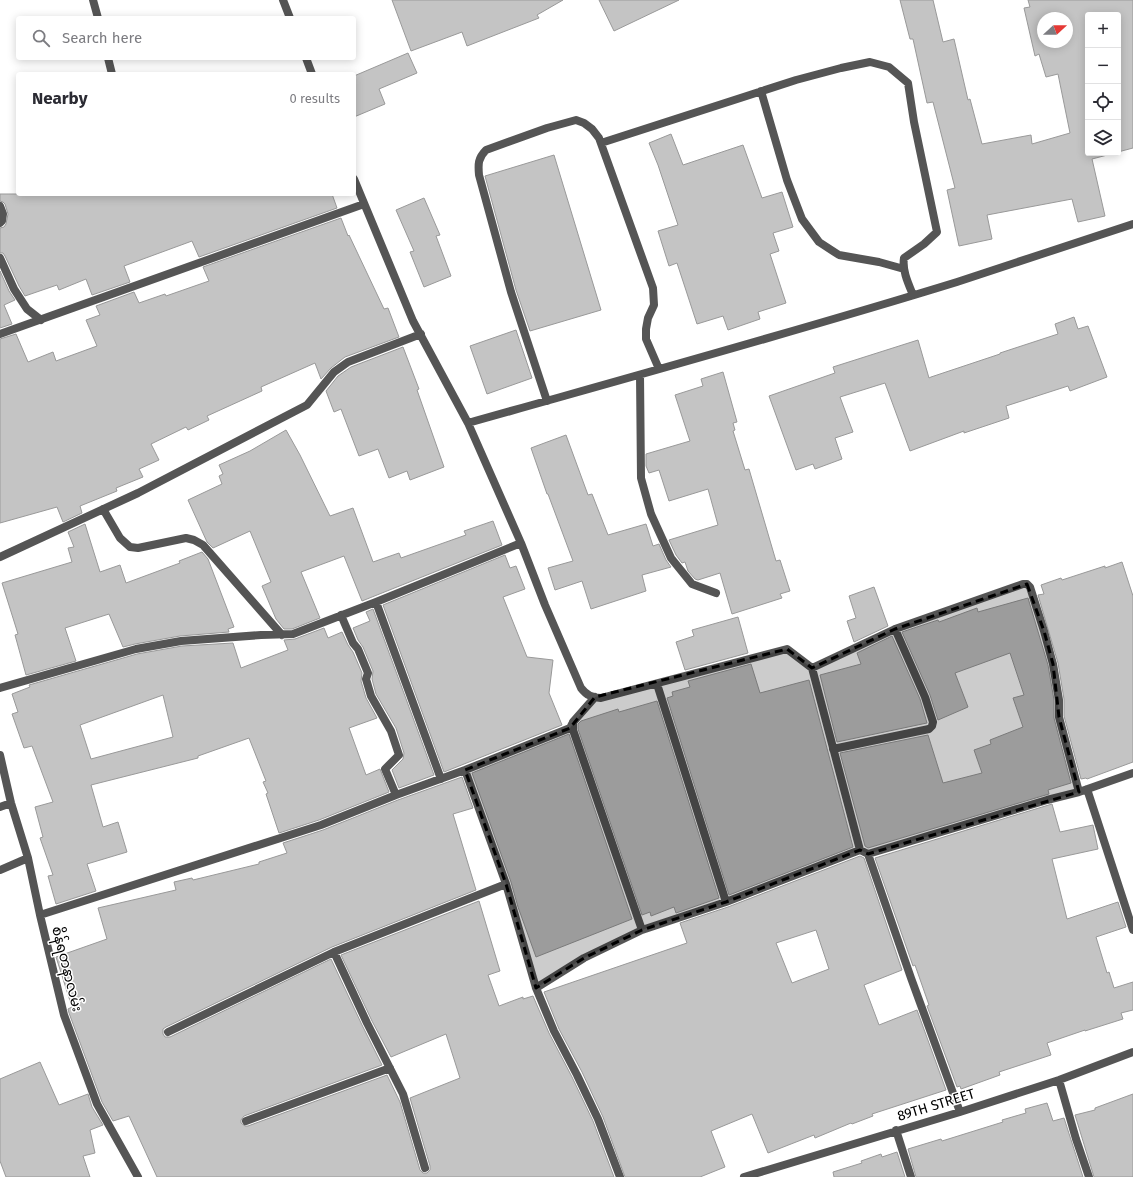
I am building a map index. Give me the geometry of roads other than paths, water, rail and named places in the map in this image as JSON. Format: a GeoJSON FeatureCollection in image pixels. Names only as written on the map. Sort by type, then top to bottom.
{"type":"FeatureCollection","features":[{"type":"Feature","properties":{"kind":"street"},"geometry":{"type":"LineString","coordinates":[[93,0],[97,16]]}},
{"type":"Feature","properties":{"kind":"street"},"geometry":{"type":"LineString","coordinates":[[283,0],[289,16]]}},
{"type":"Feature","properties":{"kind":"street"},"geometry":{"type":"LineString","coordinates":[[108,60],[112,72]]}},
{"type":"Feature","properties":{"kind":"street"},"geometry":{"type":"LineString","coordinates":[[307,60],[311,72]]}},
{"type":"Feature","properties":{"kind":"street"},"geometry":{"type":"LineString","coordinates":[[601,143],[796,80],[841,68],[870,62],[889,67],[908,83],[914,122],[937,232],[924,244],[904,258],[904,269],[913,295]]}},
{"type":"Feature","properties":{"kind":"street"},"geometry":{"type":"LineString","coordinates":[[761,91],[787,180],[802,219],[819,242],[839,255],[879,262],[904,269]]}},
{"type":"Feature","properties":{"kind":"street"},"geometry":{"type":"LineString","coordinates":[[547,401],[511,292],[479,175],[478,163],[486,150],[547,128],[576,120],[584,123],[592,129],[599,138],[654,288],[654,305],[648,318],[646,339],[659,369]]}},
{"type":"Feature","properties":{"kind":"street"},"geometry":{"type":"LineString","coordinates":[[356,183],[413,321],[468,423],[521,543],[545,605],[581,688],[586,694],[601,698],[787,649],[812,668],[860,850]]}},
{"type":"Feature","properties":{"kind":"street"},"geometry":{"type":"LineString","coordinates":[[0,334],[364,204]]}},
{"type":"Feature","properties":{"kind":"street"},"geometry":{"type":"LineString","coordinates":[[0,206],[3,214],[0,223]]}},
{"type":"Feature","properties":{"kind":"street"},"geometry":{"type":"LineString","coordinates":[[468,423],[723,352],[958,281],[1133,224]]}},
{"type":"Feature","properties":{"kind":"street"},"geometry":{"type":"LineString","coordinates":[[0,258],[14,289],[27,309],[40,320]]}},
{"type":"Feature","properties":{"kind":"street"},"geometry":{"type":"LineString","coordinates":[[0,557],[138,492],[307,406],[334,372],[348,362],[420,334]]}},
{"type":"Feature","properties":{"kind":"street"},"geometry":{"type":"LineString","coordinates":[[640,375],[641,478],[651,514],[671,558],[683,574],[692,584],[716,593]]}},
{"type":"Feature","properties":{"kind":"street"},"geometry":{"type":"LineString","coordinates":[[103,509],[120,538],[130,547],[138,548],[186,538],[203,545],[282,635]]}},
{"type":"Feature","properties":{"kind":"street"},"geometry":{"type":"LineString","coordinates":[[0,688],[136,649],[181,641],[261,634],[293,634],[521,543]]}},
{"type":"Feature","properties":{"kind":"street"},"geometry":{"type":"LineString","coordinates":[[812,668],[895,629],[1023,584],[1027,584],[1030,587],[1053,664],[1059,700],[1059,717],[1083,790],[1133,930]]}},
{"type":"Feature","properties":{"kind":"street"},"geometry":{"type":"LineString","coordinates":[[376,602],[441,778]]}},
{"type":"Feature","properties":{"kind":"street"},"geometry":{"type":"LineString","coordinates":[[341,615],[368,673],[366,680],[371,696],[391,731],[399,755],[385,769],[396,795]]}},
{"type":"Feature","properties":{"kind":"street"},"geometry":{"type":"LineString","coordinates":[[833,749],[930,729],[932,726],[933,722],[925,697],[895,629]]}},
{"type":"Feature","properties":{"kind":"street"},"geometry":{"type":"LineString","coordinates":[[657,684],[726,902]]}},
{"type":"Feature","properties":{"kind":"street"},"geometry":{"type":"LineString","coordinates":[[40,915],[321,825],[396,795],[465,770],[570,728],[573,722],[595,697]]}},
{"type":"Feature","properties":{"kind":"street"},"geometry":{"type":"LineString","coordinates":[[573,722],[573,730],[642,930]]}},
{"type":"Feature","properties":{"kind":"street","name":"စိန်ရတနာလမ်း"},"geometry":{"type":"LineString","coordinates":[[0,755],[11,803],[28,858],[64,1015],[97,1104],[138,1177]]}},
{"type":"Feature","properties":{"kind":"street"},"geometry":{"type":"LineString","coordinates":[[465,770],[506,884],[536,988],[554,1031],[598,1119],[620,1177]]}},
{"type":"Feature","properties":{"kind":"street"},"geometry":{"type":"LineString","coordinates":[[536,988],[584,958],[642,930],[726,902],[860,850],[868,854],[1083,790],[1133,773]]}},
{"type":"Feature","properties":{"kind":"street"},"geometry":{"type":"LineString","coordinates":[[0,807],[11,803]]}},
{"type":"Feature","properties":{"kind":"street"},"geometry":{"type":"LineString","coordinates":[[868,854],[960,1112]]}},
{"type":"Feature","properties":{"kind":"street"},"geometry":{"type":"LineString","coordinates":[[0,870],[28,858]]}},
{"type":"Feature","properties":{"kind":"street"},"geometry":{"type":"LineString","coordinates":[[168,1032],[334,952],[506,884]]}},
{"type":"Feature","properties":{"kind":"street"},"geometry":{"type":"LineString","coordinates":[[334,952],[367,1023],[403,1094],[425,1168]]}},
{"type":"Feature","properties":{"kind":"street","name":"89TH STREET"},"geometry":{"type":"LineString","coordinates":[[744,1177],[896,1130],[960,1112],[1059,1080],[1133,1052]]}},
{"type":"Feature","properties":{"kind":"street"},"geometry":{"type":"LineString","coordinates":[[246,1121],[390,1068]]}},
{"type":"Feature","properties":{"kind":"street"},"geometry":{"type":"LineString","coordinates":[[1059,1080],[1089,1177]]}},
{"type":"Feature","properties":{"kind":"street"},"geometry":{"type":"LineString","coordinates":[[896,1130],[911,1177]]}}]}
